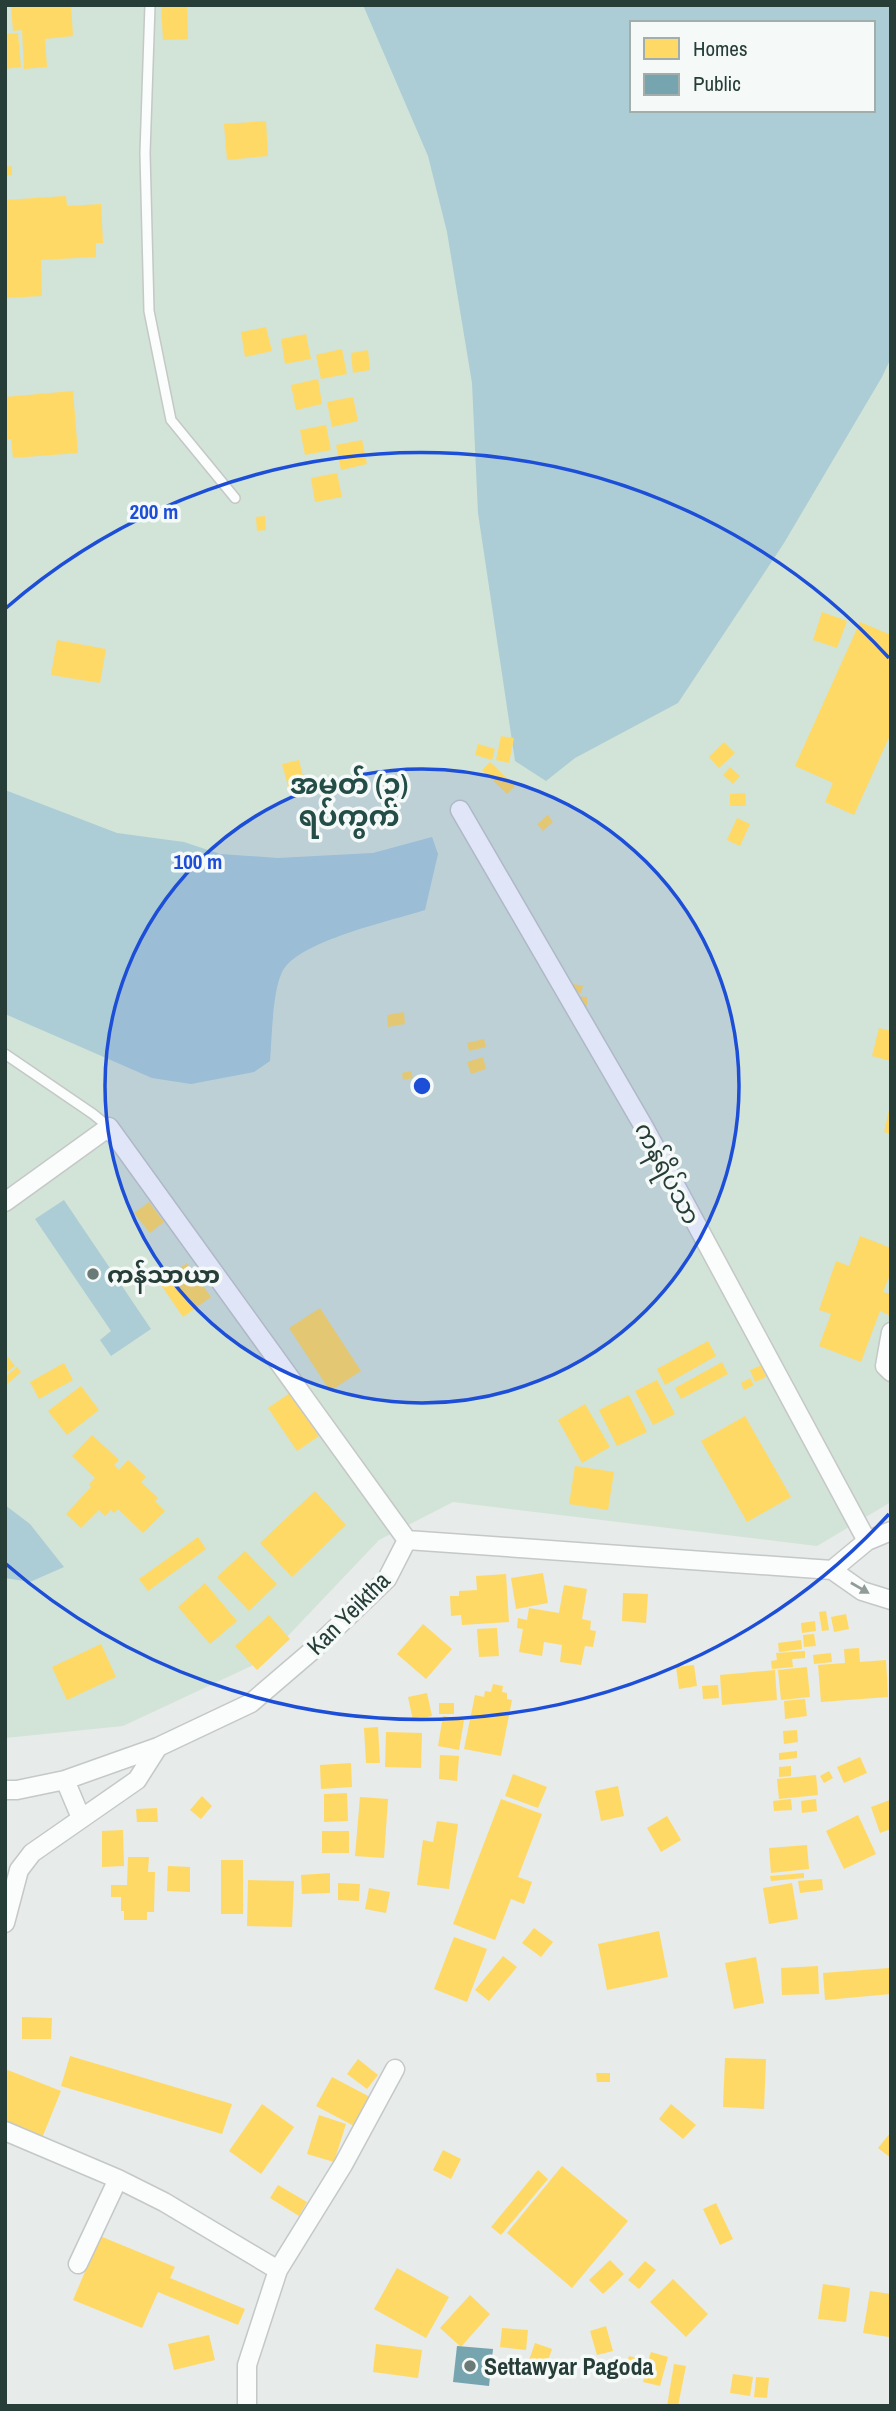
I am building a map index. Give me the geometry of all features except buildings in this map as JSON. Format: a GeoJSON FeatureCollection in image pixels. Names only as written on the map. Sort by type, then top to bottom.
{"type":"FeatureCollection","features":[{"type":"Feature","properties":{"kind":"street","name":"ကန်ရိပ်သာ"},"geometry":{"type":"LineString","coordinates":[[460,810],[644,1127],[867,1541]]}},
{"type":"Feature","properties":{"kind":"street"},"geometry":{"type":"LineString","coordinates":[[5,1202],[109,1127],[407,1539],[831,1570],[862,1591],[891,1600]]}},
{"type":"Feature","properties":{"kind":"street"},"geometry":{"type":"LineString","coordinates":[[891,1332],[885,1366],[891,1372]]}},
{"type":"Feature","properties":{"kind":"street"},"geometry":{"type":"LineString","coordinates":[[831,1570],[867,1541],[891,1531]]}},
{"type":"Feature","properties":{"kind":"street","name":"Kan Yeiktha"},"geometry":{"type":"LineString","coordinates":[[5,1790],[65,1780],[158,1747],[251,1703],[314,1649],[387,1579],[407,1539]]}},
{"type":"Feature","properties":{"kind":"street"},"geometry":{"type":"LineString","coordinates":[[5,1923],[19,1870],[32,1853],[137,1780],[158,1747]]}},
{"type":"Feature","properties":{"kind":"street"},"geometry":{"type":"LineString","coordinates":[[65,1780],[81,1818]]}},
{"type":"Feature","properties":{"kind":"street"},"geometry":{"type":"LineString","coordinates":[[247,2406],[247,2365],[278,2270],[343,2165],[395,2069]]}},
{"type":"Feature","properties":{"kind":"street"},"geometry":{"type":"LineString","coordinates":[[5,2132],[118,2179],[164,2202],[278,2270]]}},
{"type":"Feature","properties":{"kind":"street"},"geometry":{"type":"LineString","coordinates":[[78,2264],[118,2179]]}},
{"type":"Feature","properties":{"kind":"lane"},"geometry":{"type":"LineString","coordinates":[[149,5],[145,153],[149,311],[170,420],[235,498]]}},
{"type":"Feature","properties":{"kind":"lane"},"geometry":{"type":"LineString","coordinates":[[5,1054],[109,1127]]}},
{"type":"Feature","properties":{"kind":"green space"},"geometry":{"type":"Polygon","coordinates":[[[5,5],[891,5],[891,1502],[817,1546],[453,1502],[379,1540],[266,1659],[123,1726],[5,1738],[5,5]]]}},
{"type":"Feature","properties":{"kind":"water"},"geometry":{"type":"Polygon","coordinates":[[[363,5],[891,5],[891,358],[784,543],[678,703],[575,758],[546,781],[515,761],[478,513],[472,383],[447,232],[428,156],[363,5]]]}},
{"type":"Feature","properties":{"kind":"water"},"geometry":{"type":"Polygon","coordinates":[[[5,790],[117,833],[184,842],[220,854],[278,858],[373,853],[432,837],[438,854],[425,910],[331,939],[297,956],[286,966],[275,997],[270,1061],[254,1072],[191,1084],[152,1078],[5,1014],[5,790]]]}},
{"type":"Feature","properties":{"kind":"water","name":"ကန်သာယာ"},"geometry":{"type":"Polygon","coordinates":[[[64,1200],[151,1329],[111,1356],[100,1340],[111,1331],[35,1219],[64,1200]]]}},
{"type":"Feature","properties":{"kind":"water"},"geometry":{"type":"Polygon","coordinates":[[[5,1505],[30,1524],[64,1567],[30,1582],[5,1578],[5,1505]]]}},
{"type":"Feature","properties":{"kind":"place","name":"ကန်သာယာ"},"geometry":{"type":"Point","coordinates":[93,1274]}},
{"type":"Feature","properties":{"kind":"place","name":"Settawyar Pagoda"},"geometry":{"type":"Point","coordinates":[470,2366]}},
{"type":"Feature","properties":{"kind":"district","name":"အမှတ် (၃) ရပ်ကွက်"},"geometry":{"type":"Point","coordinates":[349,800]}}]}
